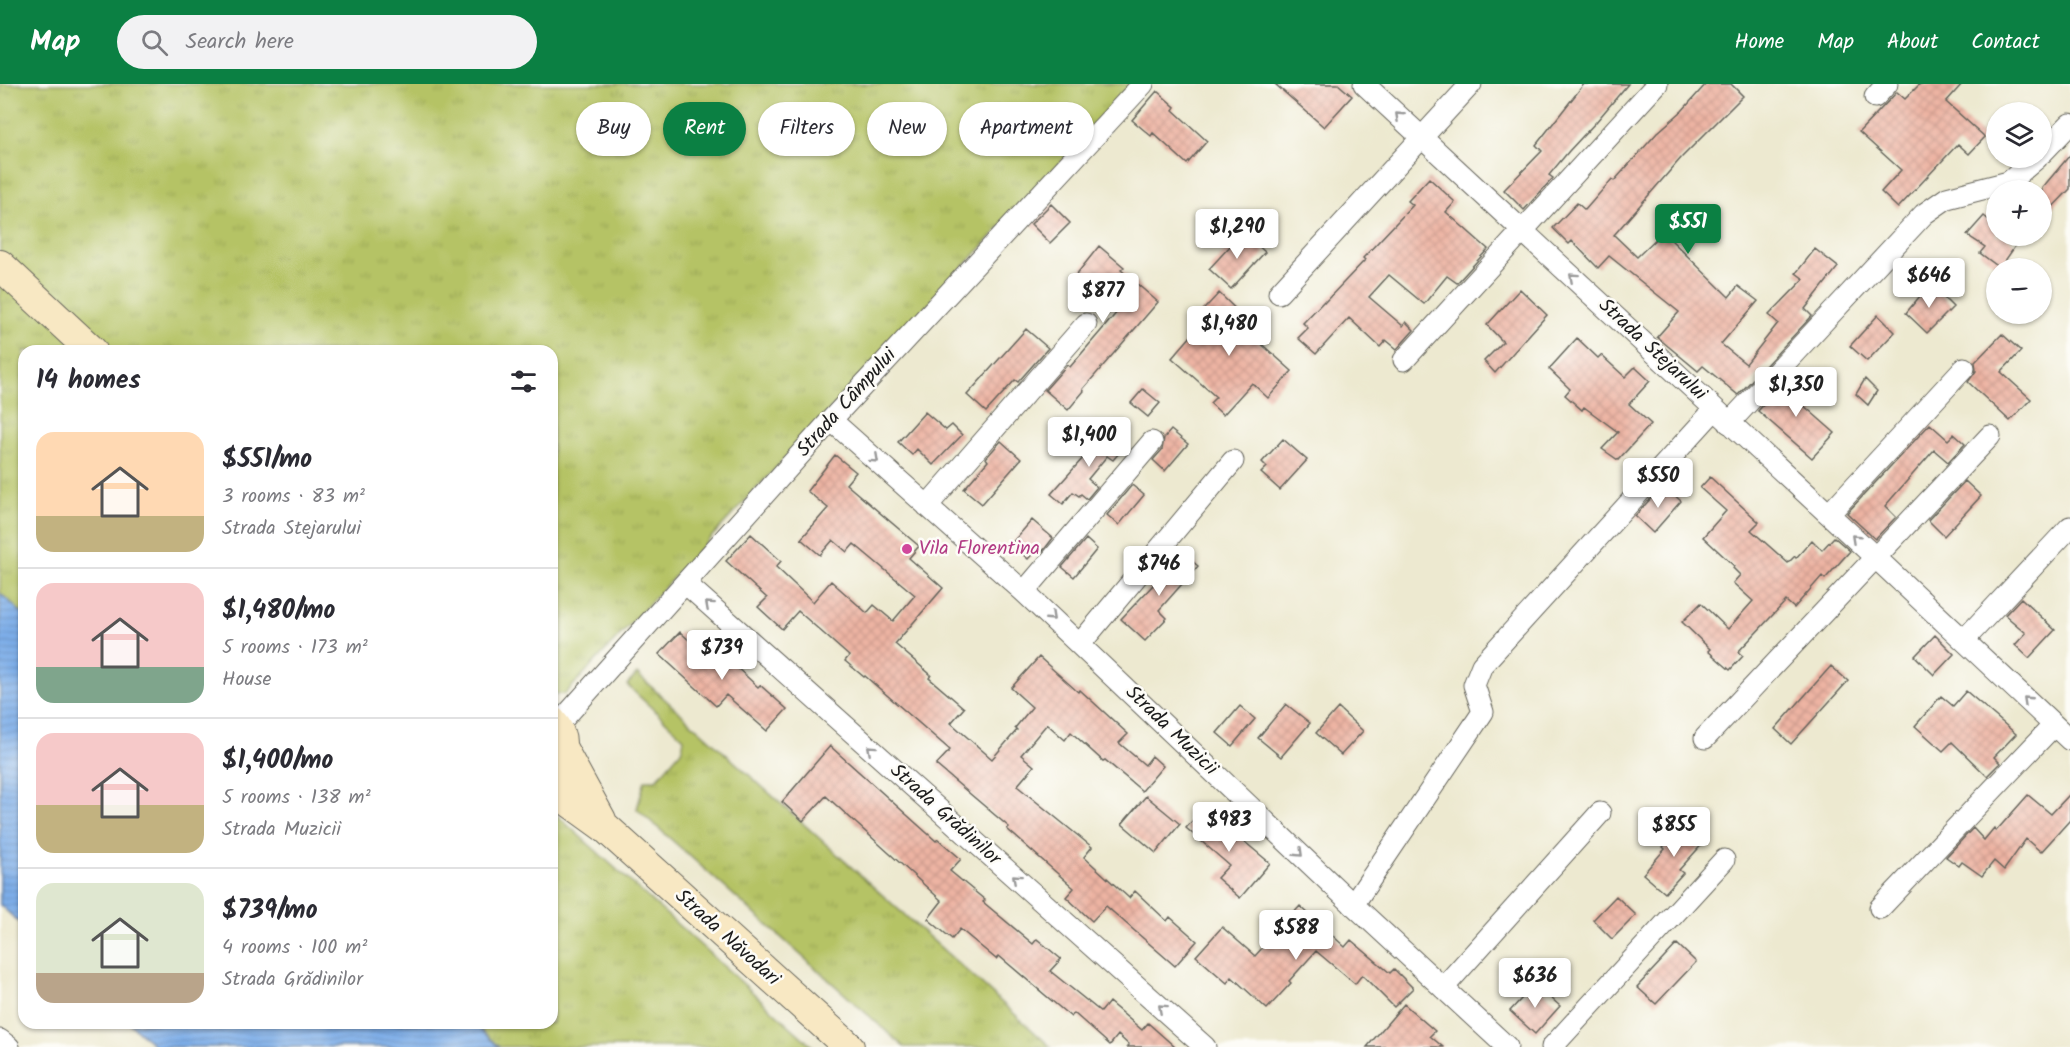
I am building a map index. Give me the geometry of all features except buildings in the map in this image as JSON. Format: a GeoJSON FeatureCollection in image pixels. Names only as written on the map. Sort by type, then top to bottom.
{"type":"FeatureCollection","features":[{"type":"Feature","properties":{"kind":"main road"},"geometry":{"type":"LineString","coordinates":[[0,265],[86,345]]}},
{"type":"Feature","properties":{"kind":"main road","name":"Strada Năvodari"},"geometry":{"type":"LineString","coordinates":[[558,745],[606,828]]}},
{"type":"Feature","properties":{"kind":"main road","name":"Strada Năvodari"},"geometry":{"type":"LineString","coordinates":[[558,793],[606,828],[849,1047]]}},
{"type":"Feature","properties":{"kind":"street","name":"Strada Câmpului"},"geometry":{"type":"LineString","coordinates":[[558,736],[685,583],[831,420],[1143,84]]}},
{"type":"Feature","properties":{"kind":"street","name":"Strada Stejarului"},"geometry":{"type":"LineString","coordinates":[[1364,84],[2070,739]]}},
{"type":"Feature","properties":{"kind":"street"},"geometry":{"type":"LineString","coordinates":[[1279,293],[1471,84]]}},
{"type":"Feature","properties":{"kind":"street"},"geometry":{"type":"LineString","coordinates":[[1404,360],[1657,84]]}},
{"type":"Feature","properties":{"kind":"street"},"geometry":{"type":"LineString","coordinates":[[2052,143],[2070,124]]}},
{"type":"Feature","properties":{"kind":"street"},"geometry":{"type":"LineString","coordinates":[[1353,905],[1483,712],[1474,685],[1482,665],[1722,416],[1924,213],[1947,198],[2009,182],[2025,168]]}},
{"type":"Feature","properties":{"kind":"street"},"geometry":{"type":"LineString","coordinates":[[927,506],[1086,324]]}},
{"type":"Feature","properties":{"kind":"street"},"geometry":{"type":"LineString","coordinates":[[1829,514],[1964,368]]}},
{"type":"Feature","properties":{"kind":"street","name":"Strada Muzicii"},"geometry":{"type":"LineString","coordinates":[[831,420],[1024,592],[1353,905],[1507,1047]]}},
{"type":"Feature","properties":{"kind":"street"},"geometry":{"type":"LineString","coordinates":[[1705,738],[1990,436]]}},
{"type":"Feature","properties":{"kind":"street"},"geometry":{"type":"LineString","coordinates":[[1024,592],[1152,442]]}},
{"type":"Feature","properties":{"kind":"street"},"geometry":{"type":"LineString","coordinates":[[1080,644],[1233,461]]}},
{"type":"Feature","properties":{"kind":"street"},"geometry":{"type":"LineString","coordinates":[[1964,640],[2070,527]]}},
{"type":"Feature","properties":{"kind":"street","name":"Strada Grădinilor"},"geometry":{"type":"LineString","coordinates":[[685,583],[1205,1047]]}},
{"type":"Feature","properties":{"kind":"street"},"geometry":{"type":"LineString","coordinates":[[1880,908],[2054,725]]}},
{"type":"Feature","properties":{"kind":"street"},"geometry":{"type":"LineString","coordinates":[[1443,988],[1600,813]]}},
{"type":"Feature","properties":{"kind":"street"},"geometry":{"type":"LineString","coordinates":[[1551,1047],[1724,860]]}},
{"type":"Feature","properties":{"kind":"street"},"geometry":{"type":"LineString","coordinates":[[0,1040],[9,1047]]}},
{"type":"Feature","properties":{"kind":"green space"},"geometry":{"type":"Polygon","coordinates":[[[0,84],[1133,85],[1094,127],[1094,102],[959,102],[959,156],[1067,156],[565,694],[558,694],[558,345],[18,345],[18,610],[0,593],[0,84]]]}},
{"type":"Feature","properties":{"kind":"green space"},"geometry":{"type":"Polygon","coordinates":[[[637,674],[1051,1047],[904,1047],[637,809],[645,780],[656,780],[682,750],[684,738],[627,685],[637,674]]]}},
{"type":"Feature","properties":{"kind":"green space"},"geometry":{"type":"Polygon","coordinates":[[[558,816],[813,1047],[499,1047],[480,1029],[558,1029],[558,816]]]}},
{"type":"Feature","properties":{"kind":"water"},"geometry":{"type":"Polygon","coordinates":[[[0,593],[18,610],[18,922],[0,905],[0,593]]]}},
{"type":"Feature","properties":{"kind":"water"},"geometry":{"type":"Polygon","coordinates":[[[136,1029],[480,1029],[499,1047],[156,1047],[136,1029]]]}},
{"type":"Feature","properties":{"kind":"place","name":"Vila Florentina"},"geometry":{"type":"Point","coordinates":[907,549]}}]}
